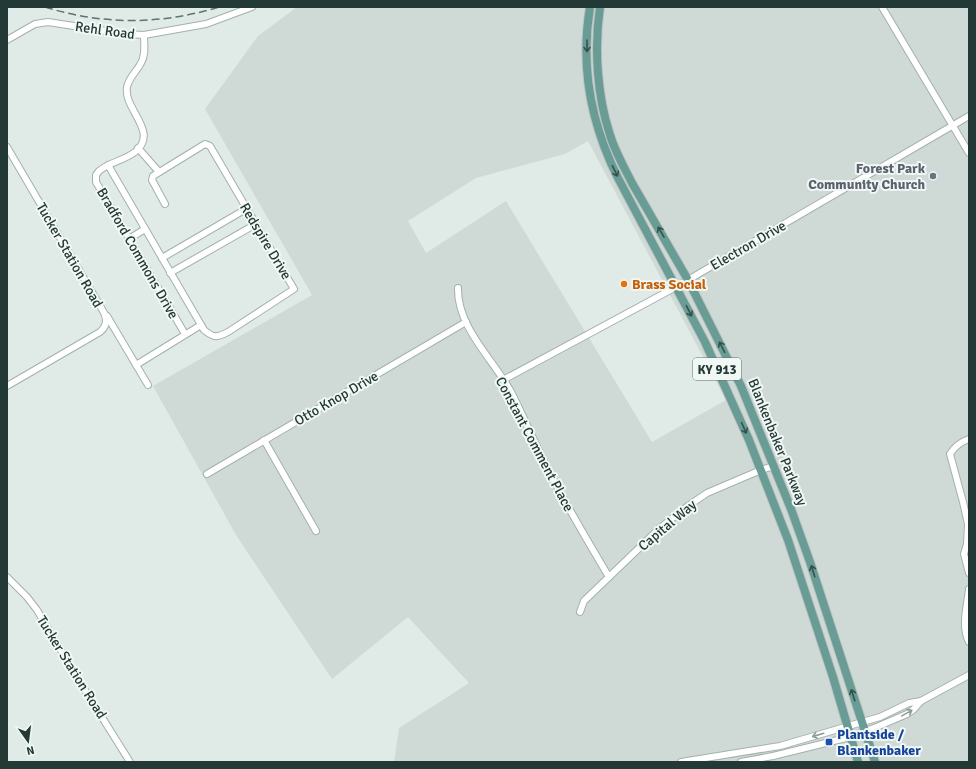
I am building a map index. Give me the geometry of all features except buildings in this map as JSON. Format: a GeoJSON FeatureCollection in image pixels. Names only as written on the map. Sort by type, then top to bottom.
{"type":"FeatureCollection","features":[{"type":"Feature","properties":{"kind":"main road","name":"Blankenbaker Parkway"},"geometry":{"type":"LineString","coordinates":[[590,7],[586,40],[587,74],[592,110],[598,130],[608,158],[676,287],[722,379],[761,470],[788,540],[858,762]]}},
{"type":"Feature","properties":{"kind":"main road","name":"Blankenbaker Parkway"},"geometry":{"type":"LineString","coordinates":[[600,7],[597,63],[605,115],[610,135],[616,151],[632,183],[688,280],[741,386],[774,466],[810,562],[875,762]]}},
{"type":"Feature","properties":{"kind":"street","name":"Rehl Road"},"geometry":{"type":"LineString","coordinates":[[7,40],[35,24],[48,22],[125,34],[144,35],[206,24],[252,7]]}},
{"type":"Feature","properties":{"kind":"street"},"geometry":{"type":"LineString","coordinates":[[882,7],[969,153]]}},
{"type":"Feature","properties":{"kind":"street"},"geometry":{"type":"LineString","coordinates":[[144,35],[144,53],[142,61],[130,80],[127,92],[131,105],[144,131],[143,139],[138,148],[159,172],[153,176],[152,180],[165,204]]}},
{"type":"Feature","properties":{"kind":"street","name":"Electron Drive"},"geometry":{"type":"LineString","coordinates":[[503,380],[676,287],[969,116]]}},
{"type":"Feature","properties":{"kind":"street","name":"Redspire Drive"},"geometry":{"type":"LineString","coordinates":[[108,165],[204,330],[212,336],[219,336],[294,289],[210,146],[205,144],[159,172]]}},
{"type":"Feature","properties":{"kind":"street","name":"Tucker Station Road"},"geometry":{"type":"LineString","coordinates":[[7,147],[105,314],[106,325],[100,332],[7,386]]}},
{"type":"Feature","properties":{"kind":"street","name":"Bradford Commons Drive"},"geometry":{"type":"LineString","coordinates":[[138,148],[135,152],[99,170],[96,175],[96,182],[185,334]]}},
{"type":"Feature","properties":{"kind":"street"},"geometry":{"type":"LineString","coordinates":[[162,258],[246,209]]}},
{"type":"Feature","properties":{"kind":"street"},"geometry":{"type":"LineString","coordinates":[[170,273],[256,224]]}},
{"type":"Feature","properties":{"kind":"street"},"geometry":{"type":"LineString","coordinates":[[129,239],[145,229]]}},
{"type":"Feature","properties":{"kind":"street","name":"Constant Comment Place"},"geometry":{"type":"LineString","coordinates":[[458,288],[460,305],[466,322],[511,394],[569,510],[609,577]]}},
{"type":"Feature","properties":{"kind":"street"},"geometry":{"type":"LineString","coordinates":[[105,314],[148,385]]}},
{"type":"Feature","properties":{"kind":"street","name":"Otto Knop Drive"},"geometry":{"type":"LineString","coordinates":[[207,474],[466,322]]}},
{"type":"Feature","properties":{"kind":"street"},"geometry":{"type":"LineString","coordinates":[[136,364],[201,325]]}},
{"type":"Feature","properties":{"kind":"street"},"geometry":{"type":"LineString","coordinates":[[969,439],[961,442],[950,454],[968,524],[968,544],[964,554],[969,573]]}},
{"type":"Feature","properties":{"kind":"street"},"geometry":{"type":"LineString","coordinates":[[264,440],[316,531]]}},
{"type":"Feature","properties":{"kind":"street","name":"Capital Way"},"geometry":{"type":"LineString","coordinates":[[580,612],[584,601],[660,528],[688,506],[707,493],[774,466]]}},
{"type":"Feature","properties":{"kind":"street","name":"Tucker Station Road"},"geometry":{"type":"LineString","coordinates":[[7,577],[27,597],[36,610],[130,762]]}},
{"type":"Feature","properties":{"kind":"street"},"geometry":{"type":"LineString","coordinates":[[969,589],[968,620],[964,625],[969,642]]}},
{"type":"Feature","properties":{"kind":"street"},"geometry":{"type":"LineString","coordinates":[[681,762],[780,746],[847,727],[880,717],[909,703],[921,701],[969,675]]}},
{"type":"Feature","properties":{"kind":"street"},"geometry":{"type":"LineString","coordinates":[[741,762],[773,756],[865,732],[907,714],[921,701]]}},
{"type":"Feature","properties":{"kind":"street"},"geometry":{"type":"LineString","coordinates":[[723,755],[724,762]]}},
{"type":"Feature","properties":{"kind":"shaded area"},"geometry":{"type":"Polygon","coordinates":[[[297,7],[969,7],[969,762],[394,762],[399,728],[469,683],[408,617],[332,679],[236,535],[153,386],[312,295],[205,109],[258,36],[297,7]],[[588,141],[565,154],[476,178],[408,221],[426,253],[506,201],[652,442],[726,400],[588,141]]]}},
{"type":"Feature","properties":{"kind":"railway"},"geometry":{"type":"LineString","coordinates":[[45,7],[67,13],[110,20],[153,20],[197,13],[219,7]]}},
{"type":"Feature","properties":{"kind":"place","name":"Forest Park Community Church"},"geometry":{"type":"Point","coordinates":[933,176]}},
{"type":"Feature","properties":{"kind":"place","name":"Brass Social"},"geometry":{"type":"Point","coordinates":[624,284]}},
{"type":"Feature","properties":{"kind":"place","name":"Plantside / Blankenbaker"},"geometry":{"type":"Point","coordinates":[829,742]}}]}
